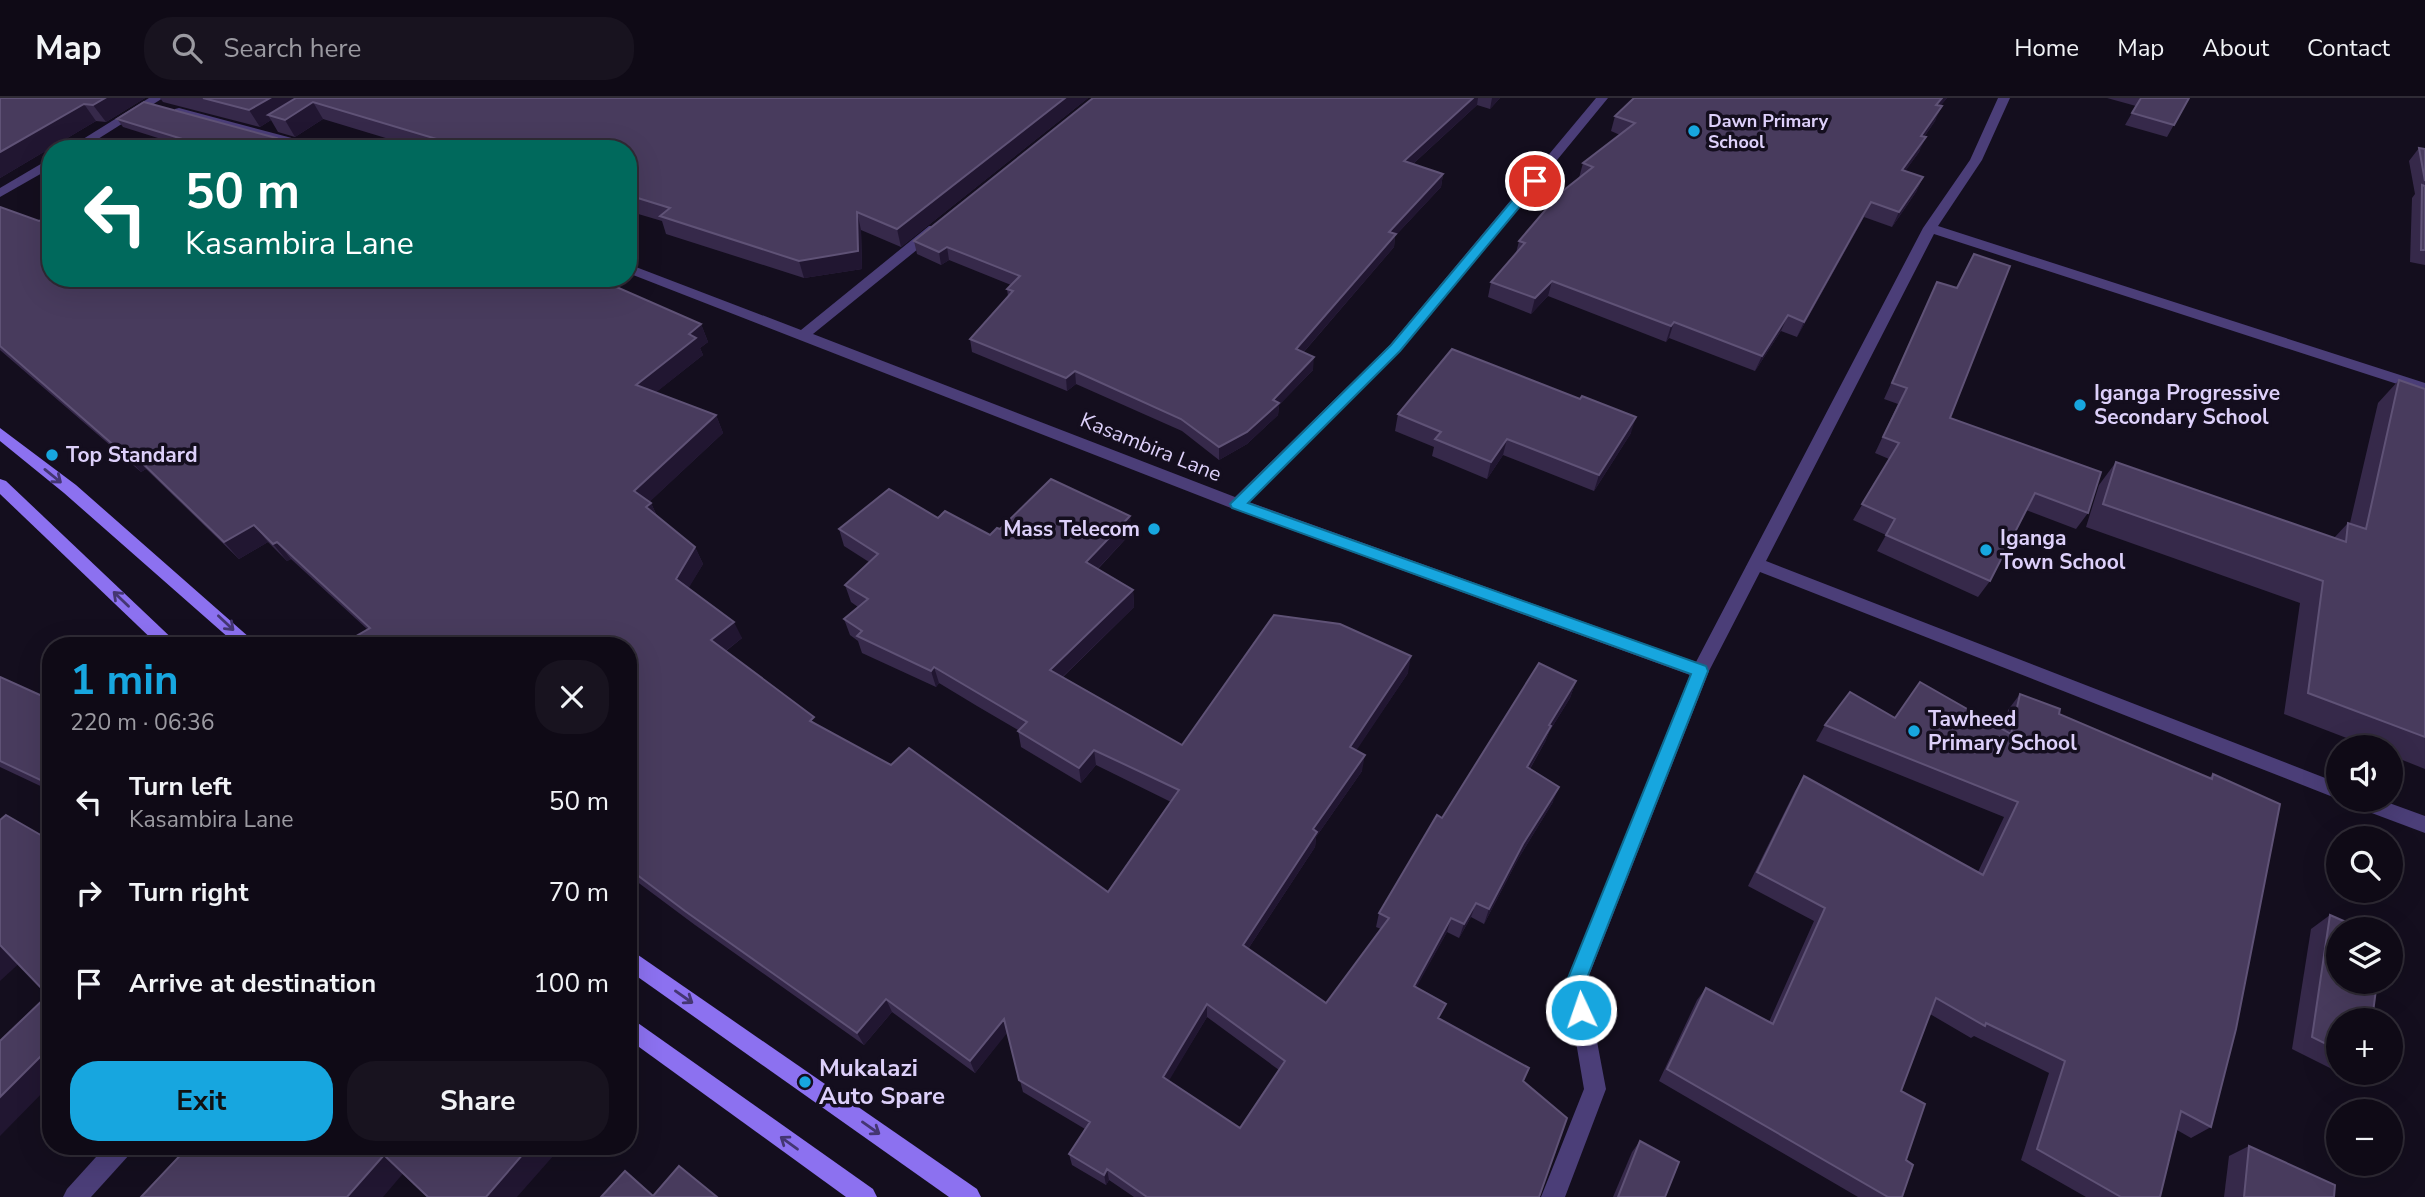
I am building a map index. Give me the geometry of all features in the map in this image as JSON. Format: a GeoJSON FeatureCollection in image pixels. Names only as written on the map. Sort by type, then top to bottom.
{"type":"FeatureCollection","features":[{"type":"Feature","properties":{"kind":"main road"},"geometry":{"type":"LineString","coordinates":[[0,433],[80,497],[240,637]]}},
{"type":"Feature","properties":{"kind":"main road"},"geometry":{"type":"LineString","coordinates":[[0,485],[161,637]]}},
{"type":"Feature","properties":{"kind":"main road"},"geometry":{"type":"LineString","coordinates":[[637,964],[970,1197]]}},
{"type":"Feature","properties":{"kind":"main road"},"geometry":{"type":"LineString","coordinates":[[637,1033],[864,1197]]}},
{"type":"Feature","properties":{"kind":"street"},"geometry":{"type":"LineString","coordinates":[[1237,504],[1395,348],[1602,98]]}},
{"type":"Feature","properties":{"kind":"street"},"geometry":{"type":"LineString","coordinates":[[1553,1197],[1595,1089],[1576,983],[1700,671],[1930,228],[1976,160],[2004,98]]}},
{"type":"Feature","properties":{"kind":"street"},"geometry":{"type":"LineString","coordinates":[[88,140],[152,101],[270,130],[295,140]]}},
{"type":"Feature","properties":{"kind":"street"},"geometry":{"type":"LineString","coordinates":[[0,193],[42,167]]}},
{"type":"Feature","properties":{"kind":"street"},"geometry":{"type":"LineString","coordinates":[[801,337],[943,222]]}},
{"type":"Feature","properties":{"kind":"street"},"geometry":{"type":"LineString","coordinates":[[1930,228],[2425,388]]}},
{"type":"Feature","properties":{"kind":"street","name":"Kasambira Lane"},"geometry":{"type":"LineString","coordinates":[[637,272],[1237,504],[1700,671]]}},
{"type":"Feature","properties":{"kind":"street"},"geometry":{"type":"LineString","coordinates":[[1757,564],[2326,786]]}},
{"type":"Feature","properties":{"kind":"street"},"geometry":{"type":"LineString","coordinates":[[2391,812],[2425,825]]}},
{"type":"Feature","properties":{"kind":"street"},"geometry":{"type":"LineString","coordinates":[[75,1197],[114,1155]]}},
{"type":"Feature","properties":{"kind":"building"},"geometry":{"type":"Polygon","coordinates":[[[0,98],[105,98],[93,105],[84,104],[0,152],[0,98]]]}},
{"type":"Feature","properties":{"kind":"building"},"geometry":{"type":"Polygon","coordinates":[[[203,98],[270,98],[249,110],[203,98]]]}},
{"type":"Feature","properties":{"kind":"building"},"geometry":{"type":"Polygon","coordinates":[[[296,98],[1065,98],[897,229],[857,212],[858,251],[799,261],[660,216],[670,208],[637,198],[637,140],[440,140],[313,102],[285,120],[268,115],[296,98]]]}},
{"type":"Feature","properties":{"kind":"building"},"geometry":{"type":"Polygon","coordinates":[[[1093,98],[1473,98],[1404,161],[1443,174],[1389,232],[1396,234],[1296,349],[1314,357],[1273,400],[1279,403],[1247,432],[1219,447],[1181,419],[1075,371],[1066,378],[970,339],[1013,291],[1007,289],[1020,276],[947,247],[939,252],[914,241],[1093,98]]]}},
{"type":"Feature","properties":{"kind":"building"},"geometry":{"type":"Polygon","coordinates":[[[1634,98],[1942,98],[1936,105],[1942,106],[1921,136],[1926,137],[1902,170],[1923,177],[1899,212],[1871,202],[1804,322],[1788,315],[1762,356],[1674,322],[1671,326],[1552,281],[1535,298],[1491,282],[1525,243],[1519,241],[1559,194],[1593,167],[1583,163],[1635,123],[1615,116],[1634,98]]]}},
{"type":"Feature","properties":{"kind":"building"},"geometry":{"type":"Polygon","coordinates":[[[2141,98],[2189,98],[2174,125],[2132,113],[2141,98]]]}},
{"type":"Feature","properties":{"kind":"building"},"geometry":{"type":"Polygon","coordinates":[[[144,102],[276,138],[186,140],[117,119],[144,102]]]}},
{"type":"Feature","properties":{"kind":"building"},"geometry":{"type":"Polygon","coordinates":[[[2419,148],[2425,149],[2425,181],[2419,148]]]}},
{"type":"Feature","properties":{"kind":"building"},"geometry":{"type":"Polygon","coordinates":[[[2422,185],[2425,186],[2425,250],[2421,250],[2422,185]]]}},
{"type":"Feature","properties":{"kind":"building"},"geometry":{"type":"Polygon","coordinates":[[[0,207],[42,220],[42,287],[617,287],[701,324],[689,334],[696,338],[636,385],[716,415],[634,491],[651,503],[646,507],[695,547],[676,579],[734,622],[711,640],[814,717],[810,721],[891,765],[909,748],[1108,892],[1179,790],[1094,750],[1079,768],[1018,731],[1027,722],[934,667],[931,671],[857,636],[862,631],[844,619],[868,599],[845,585],[878,554],[839,529],[889,489],[938,518],[945,511],[990,535],[997,528],[1000,529],[1051,479],[1130,516],[1086,562],[1133,590],[1050,670],[1182,745],[1274,615],[1340,624],[1411,656],[1350,747],[1365,755],[1313,829],[1317,832],[1243,945],[1326,1003],[1389,918],[1379,913],[1437,815],[1442,818],[1539,663],[1576,681],[1527,767],[1559,787],[1523,844],[1489,909],[1476,903],[1464,924],[1451,918],[1414,986],[1446,1004],[1438,1018],[1529,1068],[1523,1081],[1567,1118],[1539,1197],[1147,1197],[1107,1169],[1104,1175],[1069,1154],[1090,1122],[1019,1080],[1004,1019],[970,1061],[886,999],[857,1033],[637,875],[637,637],[355,637],[370,628],[277,542],[273,544],[254,525],[224,542],[131,452],[125,455],[0,346],[0,207]],[[1207,1004],[1163,1077],[1240,1128],[1285,1061],[1207,1004]]]}},
{"type":"Feature","properties":{"kind":"building"},"geometry":{"type":"Polygon","coordinates":[[[1974,254],[2010,266],[1950,418],[2101,472],[2088,513],[2035,493],[1990,581],[1886,535],[1895,519],[1862,504],[1899,443],[1883,437],[1907,388],[1892,383],[1937,282],[1957,288],[1974,254]]]}},
{"type":"Feature","properties":{"kind":"building"},"geometry":{"type":"Polygon","coordinates":[[[1452,349],[1580,399],[1582,396],[1636,417],[1599,475],[1507,439],[1491,462],[1435,439],[1441,432],[1398,414],[1452,349]]]}},
{"type":"Feature","properties":{"kind":"building"},"geometry":{"type":"Polygon","coordinates":[[[2399,380],[2425,389],[2425,737],[2308,693],[2323,581],[2103,504],[2116,462],[2346,542],[2348,523],[2366,529],[2399,380]]]}},
{"type":"Feature","properties":{"kind":"building"},"geometry":{"type":"Polygon","coordinates":[[[0,677],[42,696],[42,781],[0,761],[0,677]]]}},
{"type":"Feature","properties":{"kind":"building"},"geometry":{"type":"Polygon","coordinates":[[[1920,682],[2011,734],[2020,694],[2060,709],[2059,714],[2212,779],[2213,774],[2280,804],[2236,1029],[2211,1127],[2181,1111],[2160,1197],[2121,1197],[2037,1149],[2065,1061],[1986,1023],[1985,1026],[1936,998],[1901,1091],[1925,1104],[1906,1160],[1913,1165],[1902,1197],[1888,1197],[1667,1069],[1706,988],[1773,1024],[1825,908],[1757,872],[1804,776],[1983,875],[2018,802],[1825,725],[1850,692],[1895,718],[1920,682]]]}},
{"type":"Feature","properties":{"kind":"building"},"geometry":{"type":"Polygon","coordinates":[[[6,815],[42,836],[42,989],[0,945],[0,820],[6,815]]]}},
{"type":"Feature","properties":{"kind":"building"},"geometry":{"type":"Polygon","coordinates":[[[2326,942],[2326,994],[2375,994],[2374,1008],[2326,1008],[2326,1044],[2312,1037],[2326,942]]]}},
{"type":"Feature","properties":{"kind":"building"},"geometry":{"type":"Polygon","coordinates":[[[42,1001],[42,1055],[0,1097],[0,1041],[42,1001]]]}},
{"type":"Feature","properties":{"kind":"building"},"geometry":{"type":"Polygon","coordinates":[[[1640,1141],[1679,1162],[1665,1197],[1618,1197],[1640,1141]]]}},
{"type":"Feature","properties":{"kind":"building"},"geometry":{"type":"Polygon","coordinates":[[[2249,1146],[2335,1185],[2334,1197],[2244,1197],[2249,1146]]]}},
{"type":"Feature","properties":{"kind":"building"},"geometry":{"type":"Polygon","coordinates":[[[181,1155],[384,1155],[347,1197],[141,1197],[181,1155]]]}},
{"type":"Feature","properties":{"kind":"building"},"geometry":{"type":"Polygon","coordinates":[[[384,1155],[522,1155],[486,1197],[428,1197],[384,1155]]]}},
{"type":"Feature","properties":{"kind":"building"},"geometry":{"type":"Polygon","coordinates":[[[679,1166],[717,1197],[601,1197],[625,1171],[653,1196],[679,1166]]]}},
{"type":"Feature","properties":{"kind":"place","name":"Dawn Primary School"},"geometry":{"type":"Point","coordinates":[1694,131]}},
{"type":"Feature","properties":{"kind":"place","name":"Iganga Progressive Secondary School"},"geometry":{"type":"Point","coordinates":[2080,405]}},
{"type":"Feature","properties":{"kind":"place","name":"Top Standard"},"geometry":{"type":"Point","coordinates":[52,455]}},
{"type":"Feature","properties":{"kind":"place","name":"Mass Telecom"},"geometry":{"type":"Point","coordinates":[1154,529]}},
{"type":"Feature","properties":{"kind":"place","name":"Iganga Town School"},"geometry":{"type":"Point","coordinates":[1986,550]}},
{"type":"Feature","properties":{"kind":"place","name":"Tawheed Primary School"},"geometry":{"type":"Point","coordinates":[1914,731]}},
{"type":"Feature","properties":{"kind":"place","name":"Mukalazi Auto Spare"},"geometry":{"type":"Point","coordinates":[805,1082]}},
{"type":"Feature","properties":{"kind":"route"},"geometry":{"type":"LineString","coordinates":[[1535,181],[1395,348],[1237,504],[1700,671],[1576,983],[1581,1010]]}}]}
